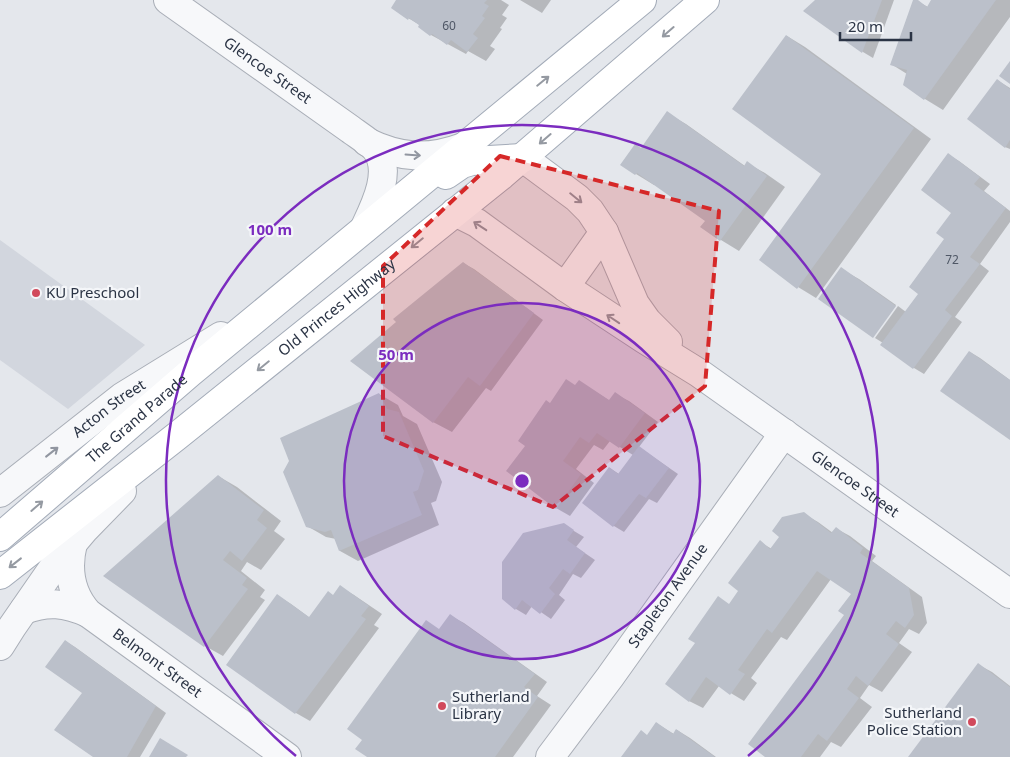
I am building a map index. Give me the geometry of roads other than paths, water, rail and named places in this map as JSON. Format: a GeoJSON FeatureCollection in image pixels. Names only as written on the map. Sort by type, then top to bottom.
{"type":"FeatureCollection","features":[{"type":"Feature","properties":{"kind":"main road"},"geometry":{"type":"LineString","coordinates":[[285,295],[642,0]]}},
{"type":"Feature","properties":{"kind":"main road","name":"Old Princes Highway"},"geometry":{"type":"LineString","coordinates":[[176,436],[522,158],[705,0]]}},
{"type":"Feature","properties":{"kind":"main road"},"geometry":{"type":"LineString","coordinates":[[285,295],[350,254],[436,182],[462,164],[478,160],[522,158]]}},
{"type":"Feature","properties":{"kind":"main road","name":"The Grand Parade"},"geometry":{"type":"LineString","coordinates":[[0,537],[191,372],[285,295]]}},
{"type":"Feature","properties":{"kind":"main road"},"geometry":{"type":"LineString","coordinates":[[0,575],[176,436]]}},
{"type":"Feature","properties":{"kind":"street","name":"Glencoe Street"},"geometry":{"type":"LineString","coordinates":[[168,0],[375,148],[382,162],[382,173],[378,195],[364,229]]}},
{"type":"Feature","properties":{"kind":"street","name":"Glencoe Street"},"geometry":{"type":"LineString","coordinates":[[367,142],[394,152],[415,156],[450,152],[463,147]]}},
{"type":"Feature","properties":{"kind":"street","name":"Glencoe Street"},"geometry":{"type":"LineString","coordinates":[[522,158],[585,205],[590,211],[604,232],[630,294],[641,313],[699,373]]}},
{"type":"Feature","properties":{"kind":"street","name":"Glencoe Street"},"geometry":{"type":"LineString","coordinates":[[454,212],[469,218],[565,287],[699,373],[1010,594]]}},
{"type":"Feature","properties":{"kind":"street"},"geometry":{"type":"LineString","coordinates":[[565,287],[604,232]]}},
{"type":"Feature","properties":{"kind":"street","name":"Acton Street"},"geometry":{"type":"LineString","coordinates":[[0,493],[122,397],[285,295]]}},
{"type":"Feature","properties":{"kind":"street","name":"Stapleton Avenue"},"geometry":{"type":"LineString","coordinates":[[550,757],[610,677],[784,433]]}},
{"type":"Feature","properties":{"kind":"street","name":"Old Princes Highway"},"geometry":{"type":"LineString","coordinates":[[0,646],[57,562],[95,518],[176,436]]}},
{"type":"Feature","properties":{"kind":"street","name":"Belmont Street"},"geometry":{"type":"LineString","coordinates":[[73,543],[70,566],[72,581],[78,598],[88,612],[287,757]]}},
{"type":"Feature","properties":{"kind":"street"},"geometry":{"type":"LineString","coordinates":[[24,610],[40,604],[49,604],[88,612]]}},
{"type":"Feature","properties":{"kind":"place","name":"KU Preschool"},"geometry":{"type":"Point","coordinates":[36,293]}},
{"type":"Feature","properties":{"kind":"place","name":"Sutherland Library"},"geometry":{"type":"Point","coordinates":[442,706]}},
{"type":"Feature","properties":{"kind":"place","name":"Sutherland Police Station"},"geometry":{"type":"Point","coordinates":[972,722]}}]}
